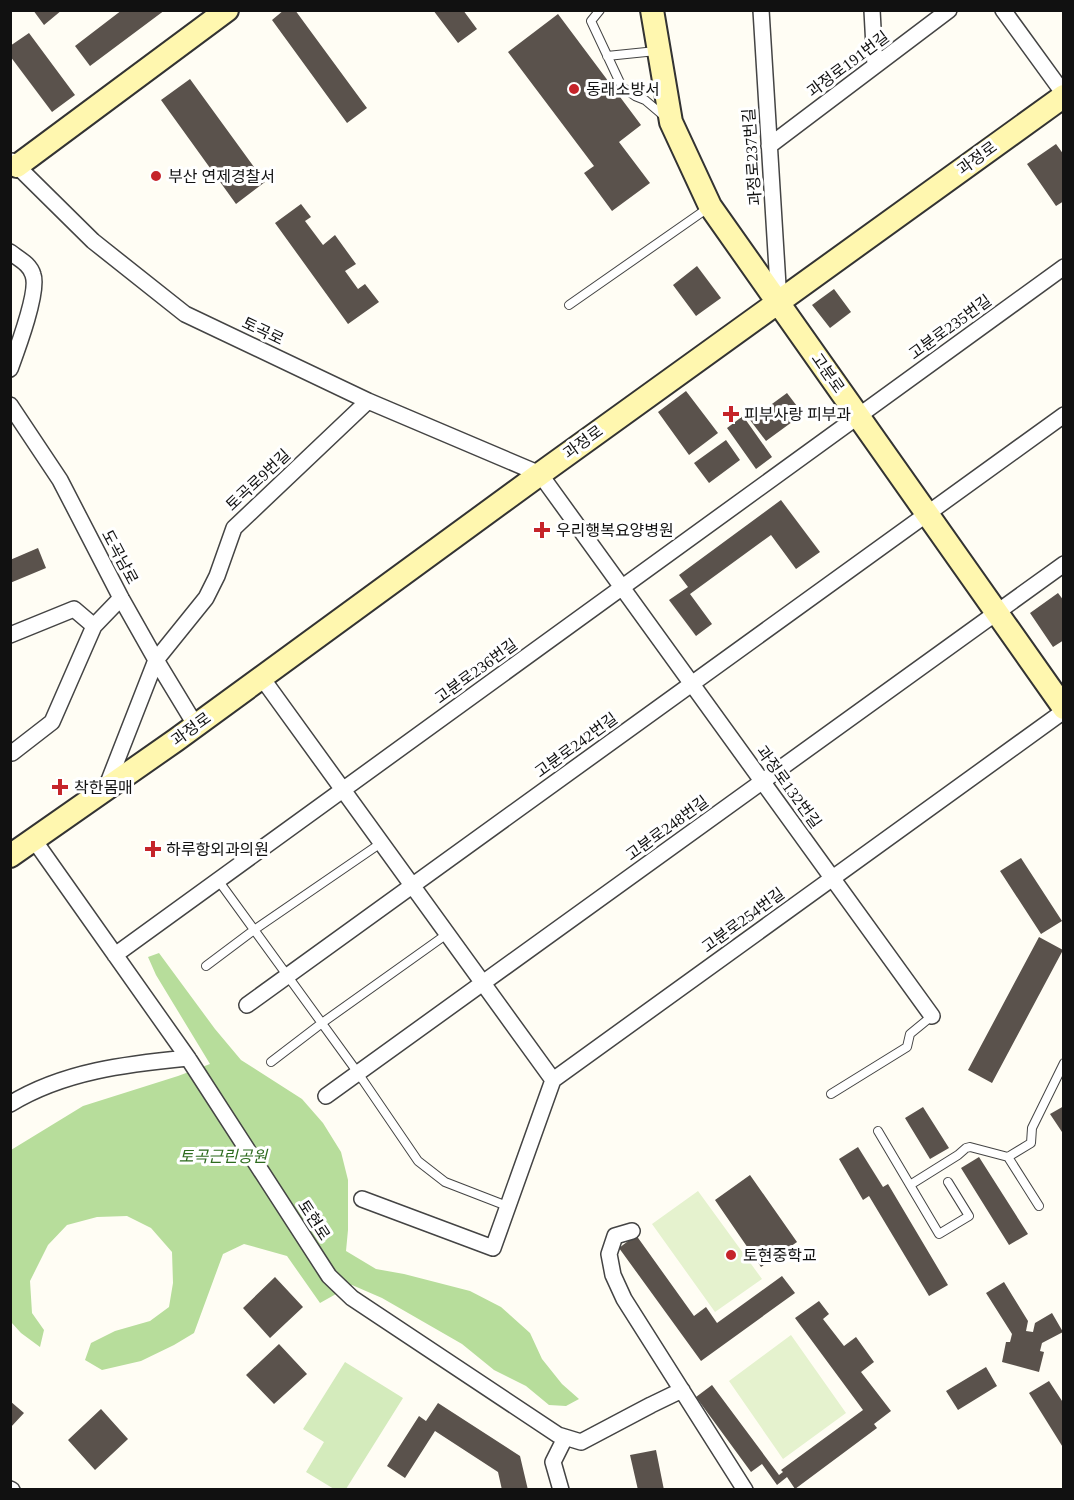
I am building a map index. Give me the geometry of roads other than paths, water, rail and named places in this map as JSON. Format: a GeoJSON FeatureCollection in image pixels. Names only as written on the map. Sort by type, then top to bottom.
{"type":"FeatureCollection","features":[{"type":"Feature","properties":{"kind":"main road"},"geometry":{"type":"LineString","coordinates":[[14,162],[226,10]]}},
{"type":"Feature","properties":{"kind":"main road","name":"고분로"},"geometry":{"type":"LineString","coordinates":[[652,10],[671,122],[710,206],[1064,710]]}},
{"type":"Feature","properties":{"kind":"main road","name":"과정로"},"geometry":{"type":"LineString","coordinates":[[10,856],[105,791],[720,342],[779,302],[1064,95]]}},
{"type":"Feature","properties":{"kind":"street","name":"과정로237번길"},"geometry":{"type":"LineString","coordinates":[[761,10],[779,302]]}},
{"type":"Feature","properties":{"kind":"street"},"geometry":{"type":"LineString","coordinates":[[872,10],[875,66]]}},
{"type":"Feature","properties":{"kind":"street","name":"과정로191번길"},"geometry":{"type":"LineString","coordinates":[[769,146],[949,10]]}},
{"type":"Feature","properties":{"kind":"street"},"geometry":{"type":"LineString","coordinates":[[1003,10],[1064,95]]}},
{"type":"Feature","properties":{"kind":"street","name":"토곡로"},"geometry":{"type":"LineString","coordinates":[[14,162],[93,242],[185,314],[368,401],[540,474]]}},
{"type":"Feature","properties":{"kind":"street"},"geometry":{"type":"LineString","coordinates":[[10,252],[29,266],[34,276],[34,289],[24,331],[10,369]]}},
{"type":"Feature","properties":{"kind":"street","name":"고분로235번길"},"geometry":{"type":"LineString","coordinates":[[859,416],[1064,267]]}},
{"type":"Feature","properties":{"kind":"street","name":"토곡로9번길"},"geometry":{"type":"LineString","coordinates":[[156,660],[206,598],[217,576],[234,528],[368,401]]}},
{"type":"Feature","properties":{"kind":"street","name":"도곡남로"},"geometry":{"type":"LineString","coordinates":[[10,405],[60,480],[121,598],[195,726]]}},
{"type":"Feature","properties":{"kind":"street","name":"고분로242번길"},"geometry":{"type":"LineString","coordinates":[[247,1005],[1064,415]]}},
{"type":"Feature","properties":{"kind":"street","name":"고분로236번길"},"geometry":{"type":"LineString","coordinates":[[115,955],[859,416]]}},
{"type":"Feature","properties":{"kind":"street","name":"과정로132번길"},"geometry":{"type":"LineString","coordinates":[[540,474],[932,1016]]}},
{"type":"Feature","properties":{"kind":"street","name":"고분로248번길"},"geometry":{"type":"LineString","coordinates":[[326,1095],[1064,564]]}},
{"type":"Feature","properties":{"kind":"street"},"geometry":{"type":"LineString","coordinates":[[10,752],[12,753],[52,722],[94,626],[121,598]]}},
{"type":"Feature","properties":{"kind":"street"},"geometry":{"type":"LineString","coordinates":[[10,635],[74,609],[94,626]]}},
{"type":"Feature","properties":{"kind":"street"},"geometry":{"type":"LineString","coordinates":[[105,791],[156,660]]}},
{"type":"Feature","properties":{"kind":"street"},"geometry":{"type":"LineString","coordinates":[[261,678],[553,1080],[493,1248],[362,1199]]}},
{"type":"Feature","properties":{"kind":"street","name":"고분로254번길"},"geometry":{"type":"LineString","coordinates":[[553,1080],[1064,710]]}},
{"type":"Feature","properties":{"kind":"street","name":"토현로"},"geometry":{"type":"LineString","coordinates":[[34,840],[188,1058],[329,1276],[351,1298],[558,1436],[565,1438]]}},
{"type":"Feature","properties":{"kind":"street"},"geometry":{"type":"LineString","coordinates":[[10,1104],[37,1089],[65,1079],[127,1064],[188,1058]]}},
{"type":"Feature","properties":{"kind":"street"},"geometry":{"type":"LineString","coordinates":[[632,1231],[615,1236],[609,1254],[613,1275],[624,1299],[745,1490]]}},
{"type":"Feature","properties":{"kind":"street"},"geometry":{"type":"LineString","coordinates":[[561,1490],[553,1462],[565,1438],[581,1442],[682,1390]]}},
{"type":"Feature","properties":{"kind":"lane"},"geometry":{"type":"LineString","coordinates":[[600,10],[591,21],[622,87],[645,100],[671,122]]}},
{"type":"Feature","properties":{"kind":"lane"},"geometry":{"type":"LineString","coordinates":[[607,56],[658,51]]}},
{"type":"Feature","properties":{"kind":"lane"},"geometry":{"type":"LineString","coordinates":[[569,305],[710,206]]}},
{"type":"Feature","properties":{"kind":"lane"},"geometry":{"type":"LineString","coordinates":[[206,966],[254,930],[381,843]]}},
{"type":"Feature","properties":{"kind":"lane"},"geometry":{"type":"LineString","coordinates":[[218,880],[358,1073],[418,1161],[445,1182],[507,1206]]}},
{"type":"Feature","properties":{"kind":"lane"},"geometry":{"type":"LineString","coordinates":[[271,1062],[321,1023],[447,934]]}},
{"type":"Feature","properties":{"kind":"lane","name":"과정로132번길"},"geometry":{"type":"LineString","coordinates":[[831,1094],[907,1047],[910,1034],[932,1016]]}},
{"type":"Feature","properties":{"kind":"lane"},"geometry":{"type":"LineString","coordinates":[[1008,1157],[1031,1143],[1032,1128],[1064,1063]]}},
{"type":"Feature","properties":{"kind":"lane"},"geometry":{"type":"LineString","coordinates":[[878,1131],[939,1234],[969,1216],[948,1182]]}},
{"type":"Feature","properties":{"kind":"lane"},"geometry":{"type":"LineString","coordinates":[[910,1185],[970,1147],[1008,1157],[1039,1206]]}},
{"type":"Feature","properties":{"kind":"place","name":"동래소방서"},"geometry":{"type":"Point","coordinates":[574,89]}},
{"type":"Feature","properties":{"kind":"place","name":"부산 연제경찰서"},"geometry":{"type":"Point","coordinates":[156,176]}},
{"type":"Feature","properties":{"kind":"place","name":"피부사랑 피부과"},"geometry":{"type":"Point","coordinates":[731,414]}},
{"type":"Feature","properties":{"kind":"place","name":"우리행복요양병원"},"geometry":{"type":"Point","coordinates":[542,530]}},
{"type":"Feature","properties":{"kind":"place","name":"착한몸매"},"geometry":{"type":"Point","coordinates":[60,787]}},
{"type":"Feature","properties":{"kind":"place","name":"하루항외과의원"},"geometry":{"type":"Point","coordinates":[153,849]}},
{"type":"Feature","properties":{"kind":"place","name":"토현중학교"},"geometry":{"type":"Point","coordinates":[731,1255]}},
{"type":"Feature","properties":{"kind":"park label","name":"토곡근린공원"},"geometry":{"type":"Point","coordinates":[223,1156]}}]}
